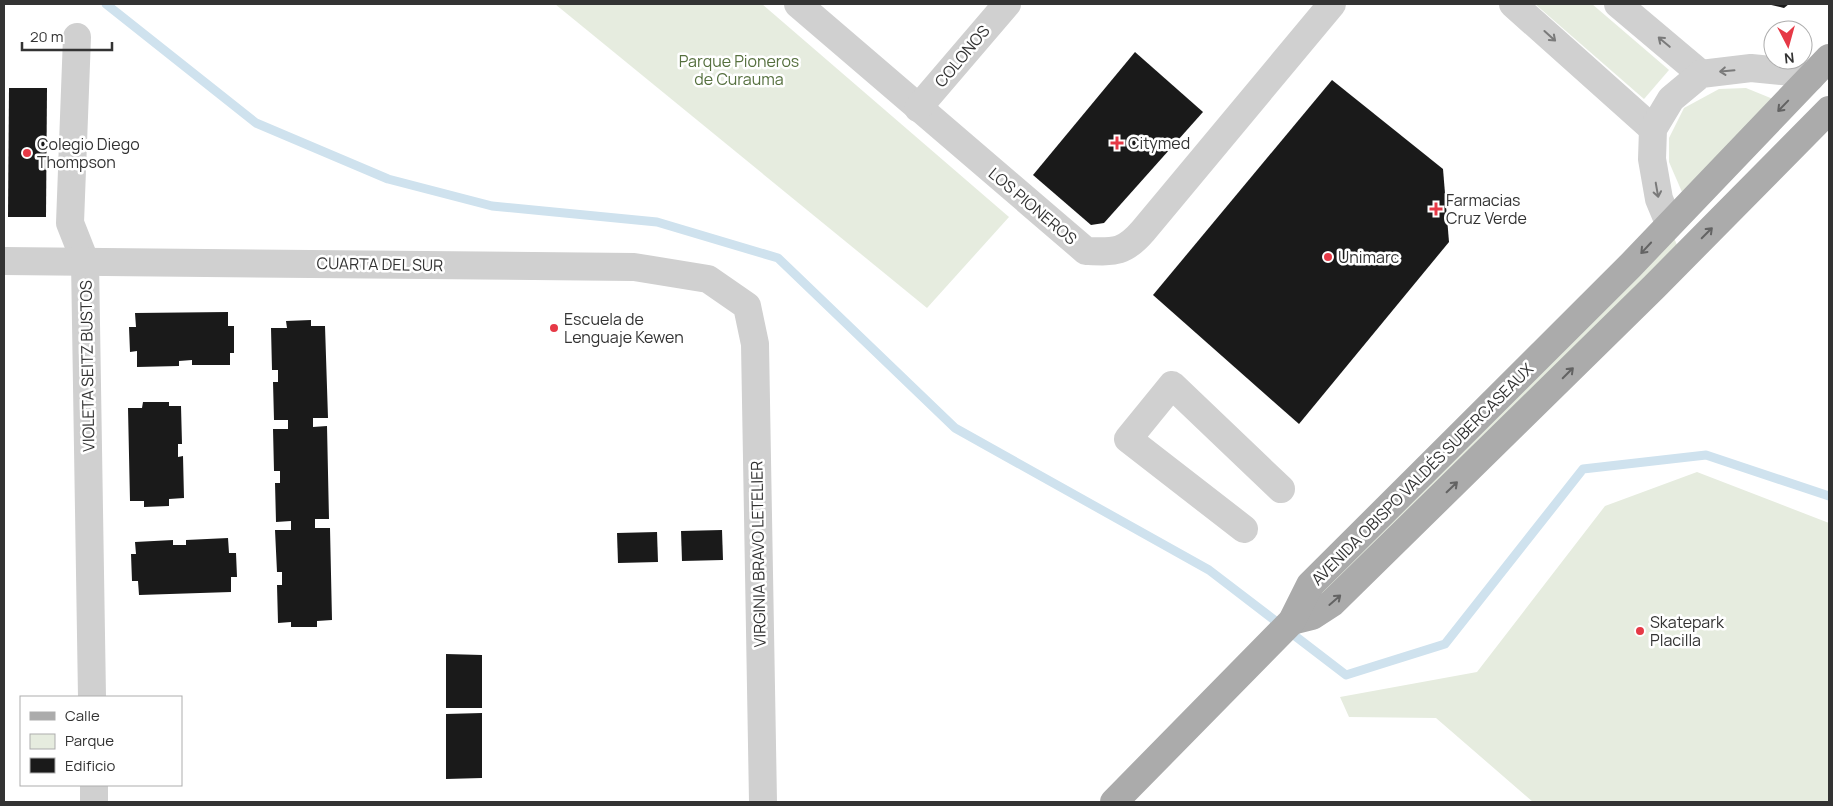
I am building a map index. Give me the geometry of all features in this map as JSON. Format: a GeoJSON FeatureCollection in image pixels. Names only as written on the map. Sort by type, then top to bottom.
{"type":"FeatureCollection","features":[{"type":"Feature","properties":{"kind":"main road","name":"AVENIDA OBISPO VALDÉS SUBERCASEAUX"},"geometry":{"type":"LineString","coordinates":[[1292,621],[1310,585],[1616,280],[1829,58]]}},
{"type":"Feature","properties":{"kind":"main road","name":"AVENIDA OBISPO VALDÉS SUBERCASEAUX"},"geometry":{"type":"LineString","coordinates":[[1292,621],[1312,616],[1332,603],[1598,342],[1829,110]]}},
{"type":"Feature","properties":{"kind":"main road"},"geometry":{"type":"LineString","coordinates":[[1114,802],[1292,621]]}},
{"type":"Feature","properties":{"kind":"street","name":"LOS PIONEROS"},"geometry":{"type":"LineString","coordinates":[[798,4],[1086,252],[1111,252],[1130,245],[1137,238],[1332,4]]}},
{"type":"Feature","properties":{"kind":"street","name":"COLONOS"},"geometry":{"type":"LineString","coordinates":[[918,108],[1007,4]]}},
{"type":"Feature","properties":{"kind":"street"},"geometry":{"type":"LineString","coordinates":[[1513,4],[1653,129]]}},
{"type":"Feature","properties":{"kind":"street"},"geometry":{"type":"LineString","coordinates":[[1618,4],[1701,74]]}},
{"type":"Feature","properties":{"kind":"street","name":"VIOLETA SEITZ BUSTOS"},"geometry":{"type":"LineString","coordinates":[[77,37],[70,223],[85,261],[92,696]]}},
{"type":"Feature","properties":{"kind":"street"},"geometry":{"type":"LineString","coordinates":[[1669,223],[1659,199],[1652,159],[1653,129],[1671,99],[1701,74],[1751,68],[1792,72],[1810,78]]}},
{"type":"Feature","properties":{"kind":"street","name":"CUARTA DEL SUR"},"geometry":{"type":"LineString","coordinates":[[4,260],[634,267],[708,279],[747,306]]}},
{"type":"Feature","properties":{"kind":"street","name":"VIRGINIA BRAVO LETELIER"},"geometry":{"type":"LineString","coordinates":[[747,306],[755,344],[763,802]]}},
{"type":"Feature","properties":{"kind":"street"},"geometry":{"type":"LineString","coordinates":[[1244,529],[1128,439],[1172,385],[1281,489]]}},
{"type":"Feature","properties":{"kind":"street"},"geometry":{"type":"LineString","coordinates":[[94,786],[94,802]]}},
{"type":"Feature","properties":{"kind":"green space","name":"Parque Pioneros de Curauma"},"geometry":{"type":"Polygon","coordinates":[[[555,4],[762,4],[1009,217],[927,308],[555,4]]]}},
{"type":"Feature","properties":{"kind":"green space"},"geometry":{"type":"Polygon","coordinates":[[[1535,4],[1592,4],[1669,70],[1644,99],[1535,4]]]}},
{"type":"Feature","properties":{"kind":"green space"},"geometry":{"type":"Polygon","coordinates":[[[1746,88],[1773,99],[1682,192],[1669,162],[1669,138],[1684,108],[1719,89],[1746,88]]]}},
{"type":"Feature","properties":{"kind":"green space"},"geometry":{"type":"Polygon","coordinates":[[[1674,238],[1677,245],[1321,600],[1314,594],[1674,238]]]}},
{"type":"Feature","properties":{"kind":"green space"},"geometry":{"type":"Polygon","coordinates":[[[1697,472],[1829,523],[1829,802],[1533,802],[1436,718],[1349,717],[1340,697],[1477,672],[1605,506],[1697,472]]]}},
{"type":"Feature","properties":{"kind":"building"},"geometry":{"type":"Polygon","coordinates":[[[1767,4],[1789,4],[1784,8],[1767,4]]]}},
{"type":"Feature","properties":{"kind":"building","name":"Citymed"},"geometry":{"type":"Polygon","coordinates":[[[1135,52],[1203,112],[1104,223],[1091,225],[1033,175],[1135,52]]]}},
{"type":"Feature","properties":{"kind":"building"},"geometry":{"type":"Polygon","coordinates":[[[1332,80],[1443,169],[1449,242],[1299,424],[1153,295],[1332,80]]]}},
{"type":"Feature","properties":{"kind":"building","name":"Colegio Diego Thompson"},"geometry":{"type":"Polygon","coordinates":[[[9,88],[47,88],[46,217],[8,217],[9,88]]]}},
{"type":"Feature","properties":{"kind":"building"},"geometry":{"type":"Polygon","coordinates":[[[228,312],[228,326],[234,326],[234,353],[230,353],[230,365],[192,365],[192,360],[179,361],[179,366],[137,367],[137,351],[130,352],[129,327],[136,327],[135,313],[228,312]]]}},
{"type":"Feature","properties":{"kind":"building"},"geometry":{"type":"Polygon","coordinates":[[[311,320],[311,326],[325,326],[328,418],[313,418],[313,427],[327,426],[329,519],[315,519],[315,528],[330,528],[332,620],[317,621],[317,627],[291,627],[291,622],[278,623],[277,585],[282,585],[282,572],[277,572],[275,530],[291,530],[291,521],[276,522],[275,483],[280,483],[280,471],[274,471],[273,429],[288,429],[288,420],[274,420],[273,382],[278,382],[278,370],[272,370],[271,328],[287,328],[286,321],[311,320]]]}},
{"type":"Feature","properties":{"kind":"building"},"geometry":{"type":"Polygon","coordinates":[[[143,402],[169,402],[169,406],[181,406],[182,444],[178,444],[178,457],[183,456],[184,498],[169,499],[169,506],[144,507],[144,501],[130,501],[128,408],[142,408],[143,402]]]}},
{"type":"Feature","properties":{"kind":"building"},"geometry":{"type":"Polygon","coordinates":[[[722,530],[723,560],[682,561],[681,531],[722,530]]]}},
{"type":"Feature","properties":{"kind":"building"},"geometry":{"type":"Polygon","coordinates":[[[657,532],[658,562],[618,563],[617,533],[657,532]]]}},
{"type":"Feature","properties":{"kind":"building"},"geometry":{"type":"Polygon","coordinates":[[[228,538],[229,553],[236,553],[237,577],[231,577],[231,592],[139,595],[138,581],[132,581],[131,554],[136,554],[135,542],[173,540],[173,545],[186,545],[186,540],[228,538]]]}},
{"type":"Feature","properties":{"kind":"building"},"geometry":{"type":"Polygon","coordinates":[[[446,654],[482,655],[482,708],[446,708],[446,654]]]}},
{"type":"Feature","properties":{"kind":"building"},"geometry":{"type":"Polygon","coordinates":[[[482,713],[482,778],[446,779],[446,714],[482,713]]]}},
{"type":"Feature","properties":{"kind":"waterway"},"geometry":{"type":"LineString","coordinates":[[106,4],[256,123],[388,179],[492,206],[657,222],[778,258],[955,428],[1209,570],[1346,675],[1445,644],[1583,469],[1706,455],[1829,496]]}},
{"type":"Feature","properties":{"kind":"place","name":"Citymed"},"geometry":{"type":"Point","coordinates":[1117,143]}},
{"type":"Feature","properties":{"kind":"place","name":"Colegio Diego Thompson"},"geometry":{"type":"Point","coordinates":[27,153]}},
{"type":"Feature","properties":{"kind":"place","name":"Farmacias Cruz Verde"},"geometry":{"type":"Point","coordinates":[1436,209]}},
{"type":"Feature","properties":{"kind":"place","name":"Unimarc"},"geometry":{"type":"Point","coordinates":[1328,257]}},
{"type":"Feature","properties":{"kind":"place","name":"Escuela de Lenguaje Kewen"},"geometry":{"type":"Point","coordinates":[554,328]}},
{"type":"Feature","properties":{"kind":"place","name":"Skatepark Placilla"},"geometry":{"type":"Point","coordinates":[1640,631]}}]}
